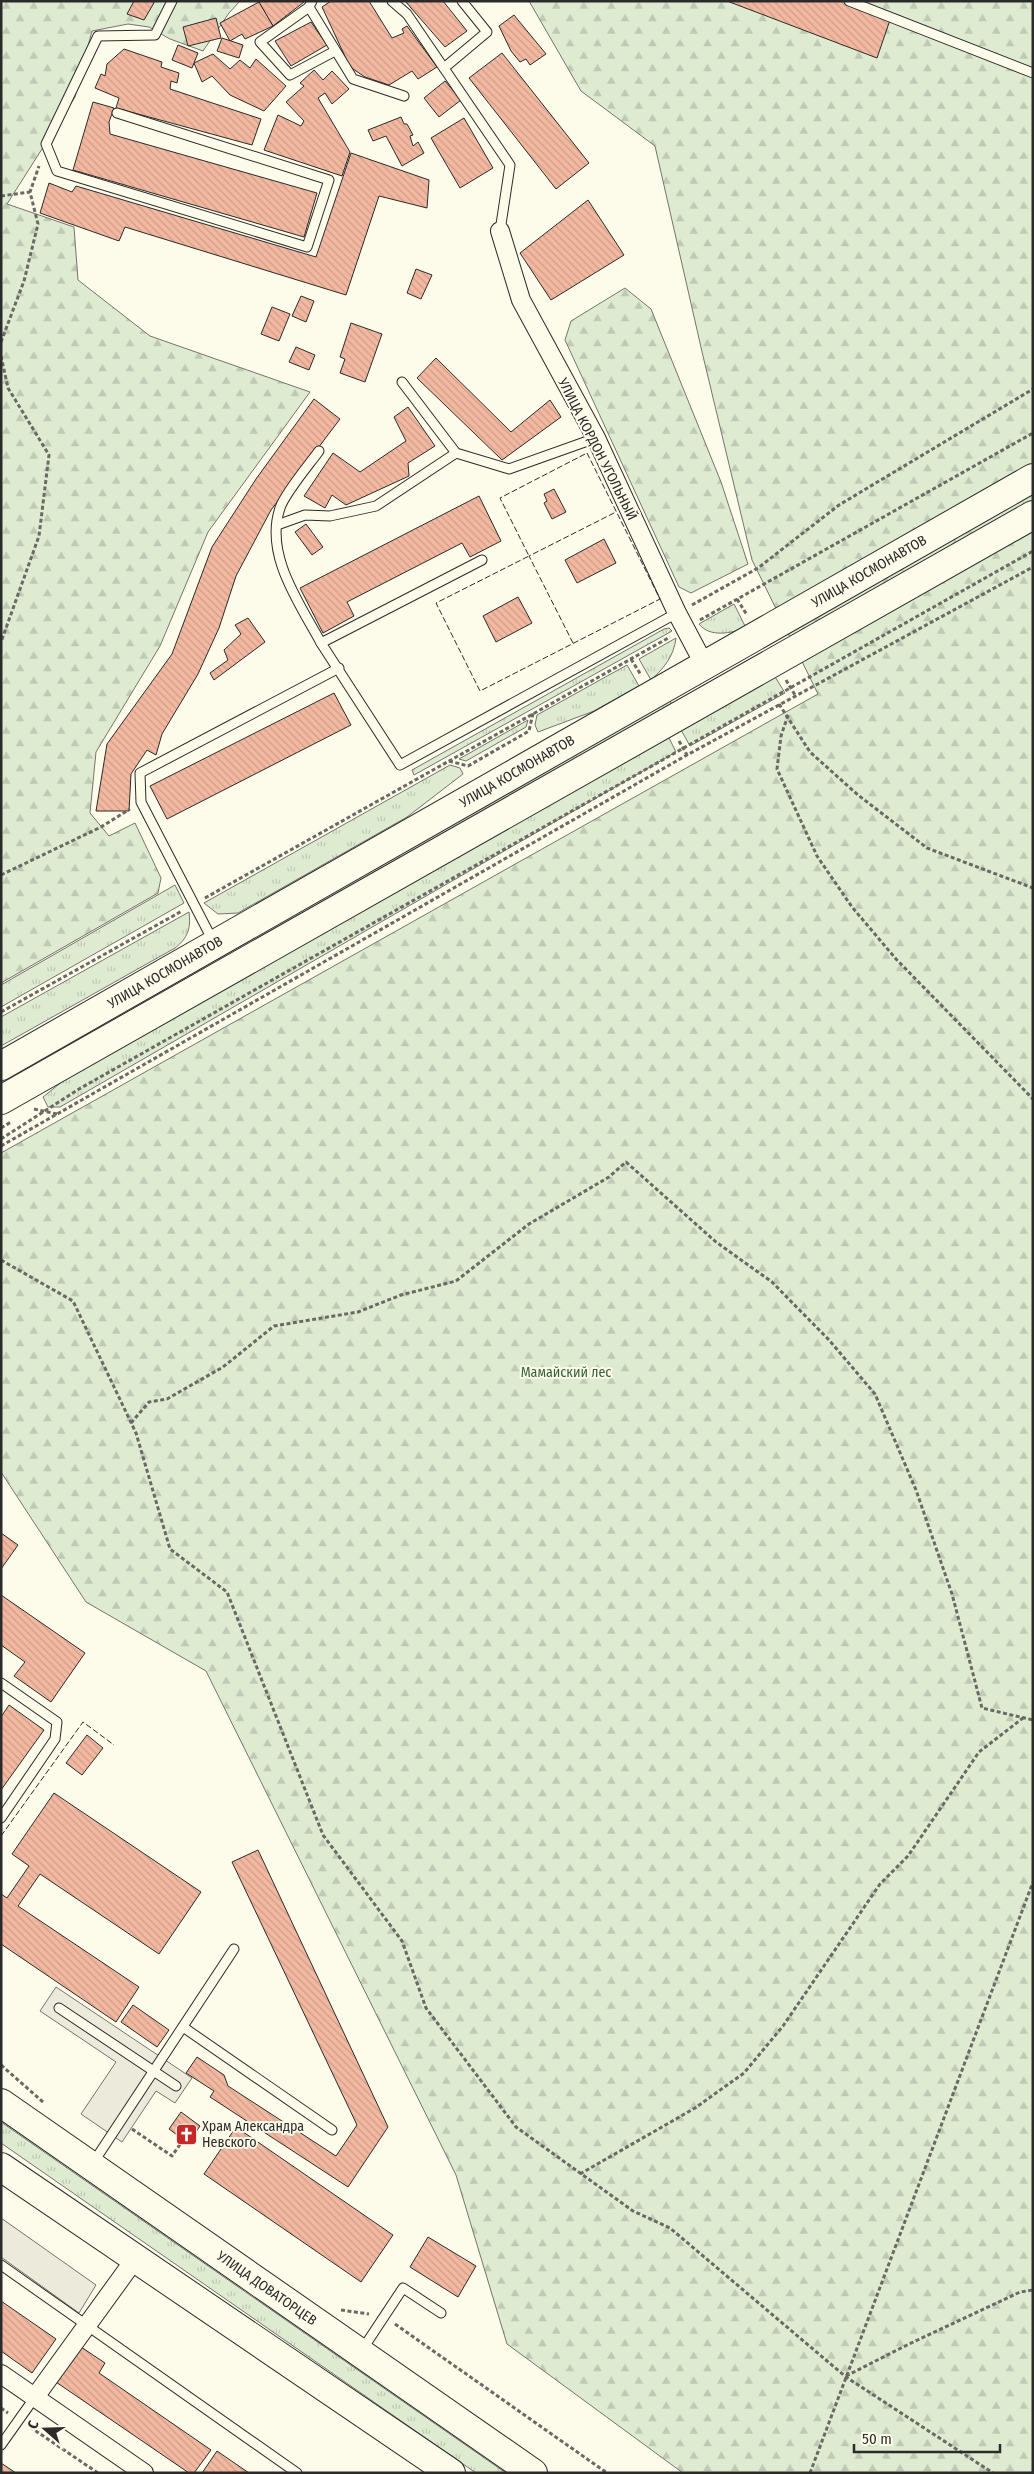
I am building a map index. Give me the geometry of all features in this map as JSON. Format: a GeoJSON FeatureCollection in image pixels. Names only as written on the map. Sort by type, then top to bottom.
{"type":"FeatureCollection","features":[{"type":"Feature","properties":{"kind":"main road","name":"УЛИЦА КОСМОНАВТОВ"},"geometry":{"type":"LineString","coordinates":[[1,1066],[1033,478]]}},
{"type":"Feature","properties":{"kind":"main road"},"geometry":{"type":"LineString","coordinates":[[8,1110],[1033,515]]}},
{"type":"Feature","properties":{"kind":"main road","name":"УЛИЦА ДОВАТОРЦЕВ"},"geometry":{"type":"LineString","coordinates":[[1,2103],[533,2473]]}},
{"type":"Feature","properties":{"kind":"main road"},"geometry":{"type":"LineString","coordinates":[[1,2167],[451,2473]]}},
{"type":"Feature","properties":{"kind":"street","name":"УЛИЦА КОРДОН УГОЛЬНЫЙ"},"geometry":{"type":"LineString","coordinates":[[500,231],[521,300],[596,438],[681,621],[704,664]]}},
{"type":"Feature","properties":{"kind":"street"},"geometry":{"type":"LineString","coordinates":[[34,2397],[136,2258]]}},
{"type":"Feature","properties":{"kind":"street"},"geometry":{"type":"LineString","coordinates":[[1,2374],[144,2473]]}},
{"type":"Feature","properties":{"kind":"lane"},"geometry":{"type":"LineString","coordinates":[[117,113],[329,180],[307,247],[57,171],[46,144],[98,36],[155,35],[172,1]]}},
{"type":"Feature","properties":{"kind":"lane"},"geometry":{"type":"LineString","coordinates":[[392,1],[407,14],[510,165],[500,231]]}},
{"type":"Feature","properties":{"kind":"lane"},"geometry":{"type":"LineString","coordinates":[[444,68],[487,32],[462,1]]}},
{"type":"Feature","properties":{"kind":"lane"},"geometry":{"type":"LineString","coordinates":[[849,1],[1033,73]]}},
{"type":"Feature","properties":{"kind":"lane"},"geometry":{"type":"LineString","coordinates":[[335,51],[290,75],[260,42],[311,4],[335,51],[353,80],[404,96]]}},
{"type":"Feature","properties":{"kind":"lane"},"geometry":{"type":"LineString","coordinates":[[402,382],[456,453],[509,470],[596,438]]}},
{"type":"Feature","properties":{"kind":"lane"},"geometry":{"type":"LineString","coordinates":[[318,451],[280,507],[274,535],[287,580],[321,643],[400,765],[681,621]]}},
{"type":"Feature","properties":{"kind":"lane"},"geometry":{"type":"LineString","coordinates":[[276,525],[305,515],[330,516],[376,506],[456,453]]}},
{"type":"Feature","properties":{"kind":"lane"},"geometry":{"type":"LineString","coordinates":[[321,643],[482,560]]}},
{"type":"Feature","properties":{"kind":"lane"},"geometry":{"type":"LineString","coordinates":[[214,944],[141,802],[140,773],[338,668]]}},
{"type":"Feature","properties":{"kind":"lane"},"geometry":{"type":"LineString","coordinates":[[1,1683],[57,1722],[56,1739],[1,1818]]}},
{"type":"Feature","properties":{"kind":"lane"},"geometry":{"type":"LineString","coordinates":[[92,2166],[234,1949]]}},
{"type":"Feature","properties":{"kind":"lane"},"geometry":{"type":"LineString","coordinates":[[60,2008],[176,2086]]}},
{"type":"Feature","properties":{"kind":"lane"},"geometry":{"type":"LineString","coordinates":[[182,2027],[332,2130]]}},
{"type":"Feature","properties":{"kind":"lane"},"geometry":{"type":"LineString","coordinates":[[1,2265],[297,2473]]}},
{"type":"Feature","properties":{"kind":"lane"},"geometry":{"type":"LineString","coordinates":[[360,2352],[403,2288],[441,2312]]}},
{"type":"Feature","properties":{"kind":"lane"},"geometry":{"type":"LineString","coordinates":[[1,2445],[34,2397]]}},
{"type":"Feature","properties":{"kind":"path"},"geometry":{"type":"LineString","coordinates":[[1,342],[24,281],[38,224],[30,192],[46,144]]}},
{"type":"Feature","properties":{"kind":"path"},"geometry":{"type":"LineString","coordinates":[[1,196],[30,192]]}},
{"type":"Feature","properties":{"kind":"path"},"geometry":{"type":"LineString","coordinates":[[1,356],[8,388],[50,455],[39,536],[1,642]]}},
{"type":"Feature","properties":{"kind":"path"},"geometry":{"type":"LineString","coordinates":[[1,1012],[533,713],[681,621],[758,568],[839,505],[1033,389]]}},
{"type":"Feature","properties":{"kind":"path"},"geometry":{"type":"LineString","coordinates":[[681,621],[1033,434]]}},
{"type":"Feature","properties":{"kind":"path"},"geometry":{"type":"LineString","coordinates":[[1,1139],[79,1089],[1033,552]]}},
{"type":"Feature","properties":{"kind":"path"},"geometry":{"type":"LineString","coordinates":[[1,1146],[779,704],[1033,567]]}},
{"type":"Feature","properties":{"kind":"path"},"geometry":{"type":"LineString","coordinates":[[779,704],[788,715],[810,752],[858,795],[927,848],[1033,888]]}},
{"type":"Feature","properties":{"kind":"path"},"geometry":{"type":"LineString","coordinates":[[448,761],[468,766],[529,731],[533,713]]}},
{"type":"Feature","properties":{"kind":"path"},"geometry":{"type":"LineString","coordinates":[[788,715],[781,736],[777,769],[817,856],[852,907],[896,960],[1033,1098]]}},
{"type":"Feature","properties":{"kind":"path"},"geometry":{"type":"LineString","coordinates":[[1,876],[101,827],[141,802]]}},
{"type":"Feature","properties":{"kind":"path"},"geometry":{"type":"LineString","coordinates":[[29,1112],[36,1108],[57,1114]]}},
{"type":"Feature","properties":{"kind":"path"},"geometry":{"type":"LineString","coordinates":[[1,1128],[8,1110]]}},
{"type":"Feature","properties":{"kind":"path"},"geometry":{"type":"LineString","coordinates":[[131,1423],[149,1402],[167,1399],[223,1367],[274,1326],[358,1312],[401,1295],[456,1281],[529,1224],[608,1177],[626,1162],[716,1242],[772,1282],[829,1340],[875,1394],[916,1490],[952,1594],[982,1708],[1033,1720]]}},
{"type":"Feature","properties":{"kind":"path"},"geometry":{"type":"LineString","coordinates":[[1,1260],[73,1301],[131,1423],[170,1549],[227,1592],[323,1835],[402,1941],[426,2008],[516,2127],[633,2211],[670,2228],[846,2377],[993,2473]]}},
{"type":"Feature","properties":{"kind":"path"},"geometry":{"type":"LineString","coordinates":[[580,2174],[695,2108],[744,2074],[784,2026],[880,1884],[908,1856],[979,1752],[1024,1718]]}},
{"type":"Feature","properties":{"kind":"path"},"geometry":{"type":"LineString","coordinates":[[810,2473],[1033,1882]]}},
{"type":"Feature","properties":{"kind":"path"},"geometry":{"type":"LineString","coordinates":[[1,2065],[48,2106]]}},
{"type":"Feature","properties":{"kind":"path"},"geometry":{"type":"LineString","coordinates":[[121,2121],[172,2156],[181,2143]]}},
{"type":"Feature","properties":{"kind":"path"},"geometry":{"type":"LineString","coordinates":[[846,2377],[907,2345],[1020,2292],[1033,2290]]}},
{"type":"Feature","properties":{"kind":"path"},"geometry":{"type":"LineString","coordinates":[[336,2309],[384,2316],[607,2473]]}},
{"type":"Feature","properties":{"kind":"path"},"geometry":{"type":"LineString","coordinates":[[1,2408],[98,2473]]}},
{"type":"Feature","properties":{"kind":"green space"},"geometry":{"type":"Polygon","coordinates":[[[1,1],[240,1],[229,13],[203,51],[170,39],[149,27],[128,24],[92,31],[75,97],[7,204],[74,227],[78,280],[150,336],[310,392],[208,532],[160,646],[96,752],[90,813],[109,836],[135,823],[161,878],[158,893],[1,983],[1,1]]]}},
{"type":"Feature","properties":{"kind":"green space","name":"Мамайский лес"},"geometry":{"type":"Polygon","coordinates":[[[529,1],[1033,1],[1033,2473],[683,2473],[507,2344],[456,2175],[206,1671],[86,1602],[1,1472],[1,1153],[818,694],[752,560],[655,146],[581,91],[529,1]]]}},
{"type":"Feature","properties":{"kind":"green space"},"geometry":{"type":"Polygon","coordinates":[[[625,288],[651,309],[721,482],[748,564],[691,593],[679,587],[565,340],[571,321],[625,288]]]}},
{"type":"Feature","properties":{"kind":"green space"},"geometry":{"type":"Polygon","coordinates":[[[734,604],[746,628],[727,633],[715,633],[699,624],[734,604]]]}},
{"type":"Feature","properties":{"kind":"green space"},"geometry":{"type":"Polygon","coordinates":[[[669,628],[672,631],[414,775],[412,770],[664,629],[669,628]]]}},
{"type":"Feature","properties":{"kind":"green space"},"geometry":{"type":"Polygon","coordinates":[[[676,638],[668,661],[651,680],[639,659],[676,638]]]}},
{"type":"Feature","properties":{"kind":"green space"},"geometry":{"type":"Polygon","coordinates":[[[627,665],[639,686],[594,711],[538,732],[535,725],[537,715],[627,665]]]}},
{"type":"Feature","properties":{"kind":"green space"},"geometry":{"type":"Polygon","coordinates":[[[774,675],[785,693],[690,746],[680,728],[774,675]]]}},
{"type":"Feature","properties":{"kind":"green space"},"geometry":{"type":"Polygon","coordinates":[[[669,700],[672,704],[1,1087],[1,1073],[669,700]]]}},
{"type":"Feature","properties":{"kind":"green space"},"geometry":{"type":"Polygon","coordinates":[[[528,720],[526,727],[466,761],[459,759],[528,720]]]}},
{"type":"Feature","properties":{"kind":"green space"},"geometry":{"type":"Polygon","coordinates":[[[668,736],[676,752],[60,1107],[48,1107],[43,1097],[83,1065],[668,736]]]}},
{"type":"Feature","properties":{"kind":"green space"},"geometry":{"type":"Polygon","coordinates":[[[450,765],[460,768],[463,774],[407,817],[238,913],[218,914],[204,903],[450,765]]]}},
{"type":"Feature","properties":{"kind":"green space"},"geometry":{"type":"Polygon","coordinates":[[[175,885],[184,903],[1,1007],[1,985],[175,885]]]}},
{"type":"Feature","properties":{"kind":"green space"},"geometry":{"type":"Polygon","coordinates":[[[189,912],[188,932],[175,948],[1,1046],[1,1017],[189,912]]]}},
{"type":"Feature","properties":{"kind":"green space"},"geometry":{"type":"Polygon","coordinates":[[[1,2122],[506,2473],[476,2473],[1,2143],[1,2122]]]}},
{"type":"Feature","properties":{"kind":"shaded area"},"geometry":{"type":"Polygon","coordinates":[[[56,1987],[192,2078],[175,2103],[156,2091],[122,2142],[81,2114],[116,2062],[40,2011],[56,1987]]]}},
{"type":"Feature","properties":{"kind":"shaded area"},"geometry":{"type":"Polygon","coordinates":[[[1,2218],[96,2285],[79,2313],[1,2257],[1,2218]]]}},
{"type":"Feature","properties":{"kind":"building"},"geometry":{"type":"Polygon","coordinates":[[[134,1],[155,1],[144,20],[127,14],[134,1]]]}},
{"type":"Feature","properties":{"kind":"building"},"geometry":{"type":"Polygon","coordinates":[[[258,1],[303,1],[304,2],[273,26],[258,1]]]}},
{"type":"Feature","properties":{"kind":"building"},"geometry":{"type":"Polygon","coordinates":[[[331,1],[369,1],[392,38],[404,33],[402,29],[407,26],[437,67],[418,79],[412,71],[389,85],[365,77],[350,67],[322,7],[331,1]]]}},
{"type":"Feature","properties":{"kind":"building"},"geometry":{"type":"Polygon","coordinates":[[[405,1],[443,1],[467,31],[445,47],[405,1]]]}},
{"type":"Feature","properties":{"kind":"building"},"geometry":{"type":"Polygon","coordinates":[[[727,1],[849,1],[891,17],[877,58],[727,1]]]}},
{"type":"Feature","properties":{"kind":"building"},"geometry":{"type":"Polygon","coordinates":[[[259,2],[273,26],[245,39],[242,34],[230,41],[220,23],[259,2]]]}},
{"type":"Feature","properties":{"kind":"building"},"geometry":{"type":"Polygon","coordinates":[[[514,15],[546,54],[530,65],[526,59],[520,62],[511,51],[499,26],[514,15]]]}},
{"type":"Feature","properties":{"kind":"building"},"geometry":{"type":"Polygon","coordinates":[[[216,18],[221,38],[188,46],[183,27],[216,18]]]}},
{"type":"Feature","properties":{"kind":"building"},"geometry":{"type":"Polygon","coordinates":[[[311,22],[327,45],[291,66],[275,41],[311,22]]]}},
{"type":"Feature","properties":{"kind":"building"},"geometry":{"type":"Polygon","coordinates":[[[222,38],[243,45],[239,58],[217,51],[222,38]]]}},
{"type":"Feature","properties":{"kind":"building"},"geometry":{"type":"Polygon","coordinates":[[[178,45],[198,53],[192,68],[172,60],[178,45]]]}},
{"type":"Feature","properties":{"kind":"building"},"geometry":{"type":"Polygon","coordinates":[[[124,49],[162,62],[161,67],[179,73],[177,83],[171,81],[170,89],[261,119],[252,145],[116,108],[119,98],[95,88],[101,74],[105,76],[107,64],[124,49]]]}},
{"type":"Feature","properties":{"kind":"building"},"geometry":{"type":"Polygon","coordinates":[[[502,53],[589,163],[556,189],[469,78],[502,53]]]}},
{"type":"Feature","properties":{"kind":"building"},"geometry":{"type":"Polygon","coordinates":[[[213,54],[230,69],[240,60],[250,68],[256,59],[286,86],[264,111],[230,95],[212,76],[202,82],[194,63],[213,54]]]}},
{"type":"Feature","properties":{"kind":"building"},"geometry":{"type":"Polygon","coordinates":[[[314,70],[323,80],[332,71],[349,89],[332,104],[325,93],[318,98],[350,152],[342,176],[264,150],[278,115],[301,126],[304,121],[286,102],[304,86],[300,83],[314,70]]]}},
{"type":"Feature","properties":{"kind":"building"},"geometry":{"type":"Polygon","coordinates":[[[445,81],[461,100],[439,117],[424,98],[445,81]]]}},
{"type":"Feature","properties":{"kind":"building"},"geometry":{"type":"Polygon","coordinates":[[[93,102],[114,108],[109,122],[110,134],[317,193],[304,237],[73,170],[93,102]]]}},
{"type":"Feature","properties":{"kind":"building"},"geometry":{"type":"Polygon","coordinates":[[[401,117],[413,135],[410,136],[413,146],[418,142],[424,153],[402,166],[386,136],[373,141],[368,130],[401,117]]]}},
{"type":"Feature","properties":{"kind":"building"},"geometry":{"type":"Polygon","coordinates":[[[464,118],[493,168],[460,188],[431,138],[464,118]]]}},
{"type":"Feature","properties":{"kind":"building"},"geometry":{"type":"Polygon","coordinates":[[[351,153],[429,180],[427,208],[379,196],[346,295],[125,227],[119,241],[40,213],[49,183],[72,192],[76,186],[316,257],[351,153]]]}},
{"type":"Feature","properties":{"kind":"building"},"geometry":{"type":"Polygon","coordinates":[[[588,200],[624,255],[551,300],[520,253],[588,200]]]}},
{"type":"Feature","properties":{"kind":"building"},"geometry":{"type":"Polygon","coordinates":[[[416,269],[432,275],[421,299],[407,293],[416,269]]]}},
{"type":"Feature","properties":{"kind":"building"},"geometry":{"type":"Polygon","coordinates":[[[301,296],[314,301],[306,322],[292,316],[301,296]]]}},
{"type":"Feature","properties":{"kind":"building"},"geometry":{"type":"Polygon","coordinates":[[[272,307],[290,314],[279,341],[261,334],[272,307]]]}},
{"type":"Feature","properties":{"kind":"building"},"geometry":{"type":"Polygon","coordinates":[[[351,323],[382,334],[365,382],[340,373],[345,359],[340,357],[351,323]]]}},
{"type":"Feature","properties":{"kind":"building"},"geometry":{"type":"Polygon","coordinates":[[[296,347],[315,355],[309,370],[289,362],[296,347]]]}},
{"type":"Feature","properties":{"kind":"building"},"geometry":{"type":"Polygon","coordinates":[[[436,358],[511,432],[550,400],[561,417],[502,460],[417,378],[436,358]]]}},
{"type":"Feature","properties":{"kind":"building"},"geometry":{"type":"Polygon","coordinates":[[[314,399],[340,419],[271,510],[236,576],[219,628],[198,674],[162,734],[156,755],[147,750],[131,774],[129,811],[96,811],[107,744],[172,654],[212,547],[256,479],[314,399]]]}},
{"type":"Feature","properties":{"kind":"building"},"geometry":{"type":"Polygon","coordinates":[[[408,407],[435,446],[408,463],[409,476],[346,505],[332,495],[325,508],[304,496],[333,453],[360,472],[406,441],[394,417],[408,407]]]}},
{"type":"Feature","properties":{"kind":"building"},"geometry":{"type":"Polygon","coordinates":[[[554,489],[566,512],[552,519],[544,503],[547,501],[544,494],[554,489]]]}},
{"type":"Feature","properties":{"kind":"building"},"geometry":{"type":"Polygon","coordinates":[[[479,496],[501,541],[470,557],[462,543],[347,602],[354,616],[323,633],[300,588],[479,496]]]}},
{"type":"Feature","properties":{"kind":"building"},"geometry":{"type":"Polygon","coordinates":[[[306,524],[323,547],[312,555],[295,532],[306,524]]]}},
{"type":"Feature","properties":{"kind":"building"},"geometry":{"type":"Polygon","coordinates":[[[604,539],[616,563],[577,583],[565,560],[604,539]]]}},
{"type":"Feature","properties":{"kind":"building"},"geometry":{"type":"Polygon","coordinates":[[[518,597],[532,623],[496,642],[483,616],[518,597]]]}},
{"type":"Feature","properties":{"kind":"building"},"geometry":{"type":"Polygon","coordinates":[[[248,618],[265,642],[214,680],[210,673],[228,660],[224,650],[241,634],[235,625],[248,618]]]}},
{"type":"Feature","properties":{"kind":"building"},"geometry":{"type":"Polygon","coordinates":[[[334,693],[351,725],[167,819],[150,786],[334,693]]]}},
{"type":"Feature","properties":{"kind":"building"},"geometry":{"type":"Polygon","coordinates":[[[1,1533],[18,1545],[1,1569],[1,1533]]]}},
{"type":"Feature","properties":{"kind":"building"},"geometry":{"type":"Polygon","coordinates":[[[1,1595],[85,1653],[51,1702],[14,1676],[25,1662],[1,1645],[1,1595]]]}},
{"type":"Feature","properties":{"kind":"building"},"geometry":{"type":"Polygon","coordinates":[[[9,1705],[44,1730],[1,1790],[1,1717],[9,1705]]]}},
{"type":"Feature","properties":{"kind":"building"},"geometry":{"type":"Polygon","coordinates":[[[87,1735],[103,1748],[82,1775],[66,1763],[87,1735]]]}},
{"type":"Feature","properties":{"kind":"building"},"geometry":{"type":"Polygon","coordinates":[[[54,1793],[201,1892],[159,1954],[40,1874],[18,1906],[139,1987],[116,2022],[1,1944],[1,1894],[7,1898],[29,1866],[12,1854],[54,1793]]]}},
{"type":"Feature","properties":{"kind":"building"},"geometry":{"type":"Polygon","coordinates":[[[258,1850],[388,2127],[348,2187],[210,2097],[214,2091],[186,2073],[197,2057],[224,2075],[228,2086],[336,2156],[357,2125],[232,1862],[258,1850]]]}},
{"type":"Feature","properties":{"kind":"building"},"geometry":{"type":"Polygon","coordinates":[[[133,2005],[169,2030],[157,2047],[121,2022],[133,2005]]]}},
{"type":"Feature","properties":{"kind":"building"},"geometry":{"type":"Polygon","coordinates":[[[181,2112],[200,2126],[188,2143],[169,2129],[181,2112]]]}},
{"type":"Feature","properties":{"kind":"building"},"geometry":{"type":"Polygon","coordinates":[[[236,2127],[393,2235],[361,2282],[204,2174],[236,2127]]]}},
{"type":"Feature","properties":{"kind":"building"},"geometry":{"type":"Polygon","coordinates":[[[428,2237],[476,2266],[458,2297],[410,2267],[428,2237]]]}},
{"type":"Feature","properties":{"kind":"building"},"geometry":{"type":"Polygon","coordinates":[[[1,2301],[56,2339],[32,2373],[1,2351],[1,2301]]]}},
{"type":"Feature","properties":{"kind":"building"},"geometry":{"type":"Polygon","coordinates":[[[78,2345],[105,2363],[99,2373],[211,2450],[194,2473],[189,2473],[53,2380],[78,2345]]]}},
{"type":"Feature","properties":{"kind":"building"},"geometry":{"type":"Polygon","coordinates":[[[217,2451],[249,2473],[202,2473],[217,2451]]]}},
{"type":"Feature","properties":{"kind":"building"},"geometry":{"type":"Polygon","coordinates":[[[1,2463],[16,2473],[1,2473],[1,2463]]]}},
{"type":"Feature","properties":{"kind":"fence"},"geometry":{"type":"LineString","coordinates":[[587,453],[660,599],[480,691],[436,603],[529,556],[500,498],[587,453]]}},
{"type":"Feature","properties":{"kind":"fence"},"geometry":{"type":"LineString","coordinates":[[573,643],[529,556],[616,512]]}},
{"type":"Feature","properties":{"kind":"fence"},"geometry":{"type":"LineString","coordinates":[[1,1836],[83,1722],[114,1745]]}},
{"type":"Feature","properties":{"kind":"place","name":"Храм Александра Невского"},"geometry":{"type":"Point","coordinates":[186,2134]}}]}
